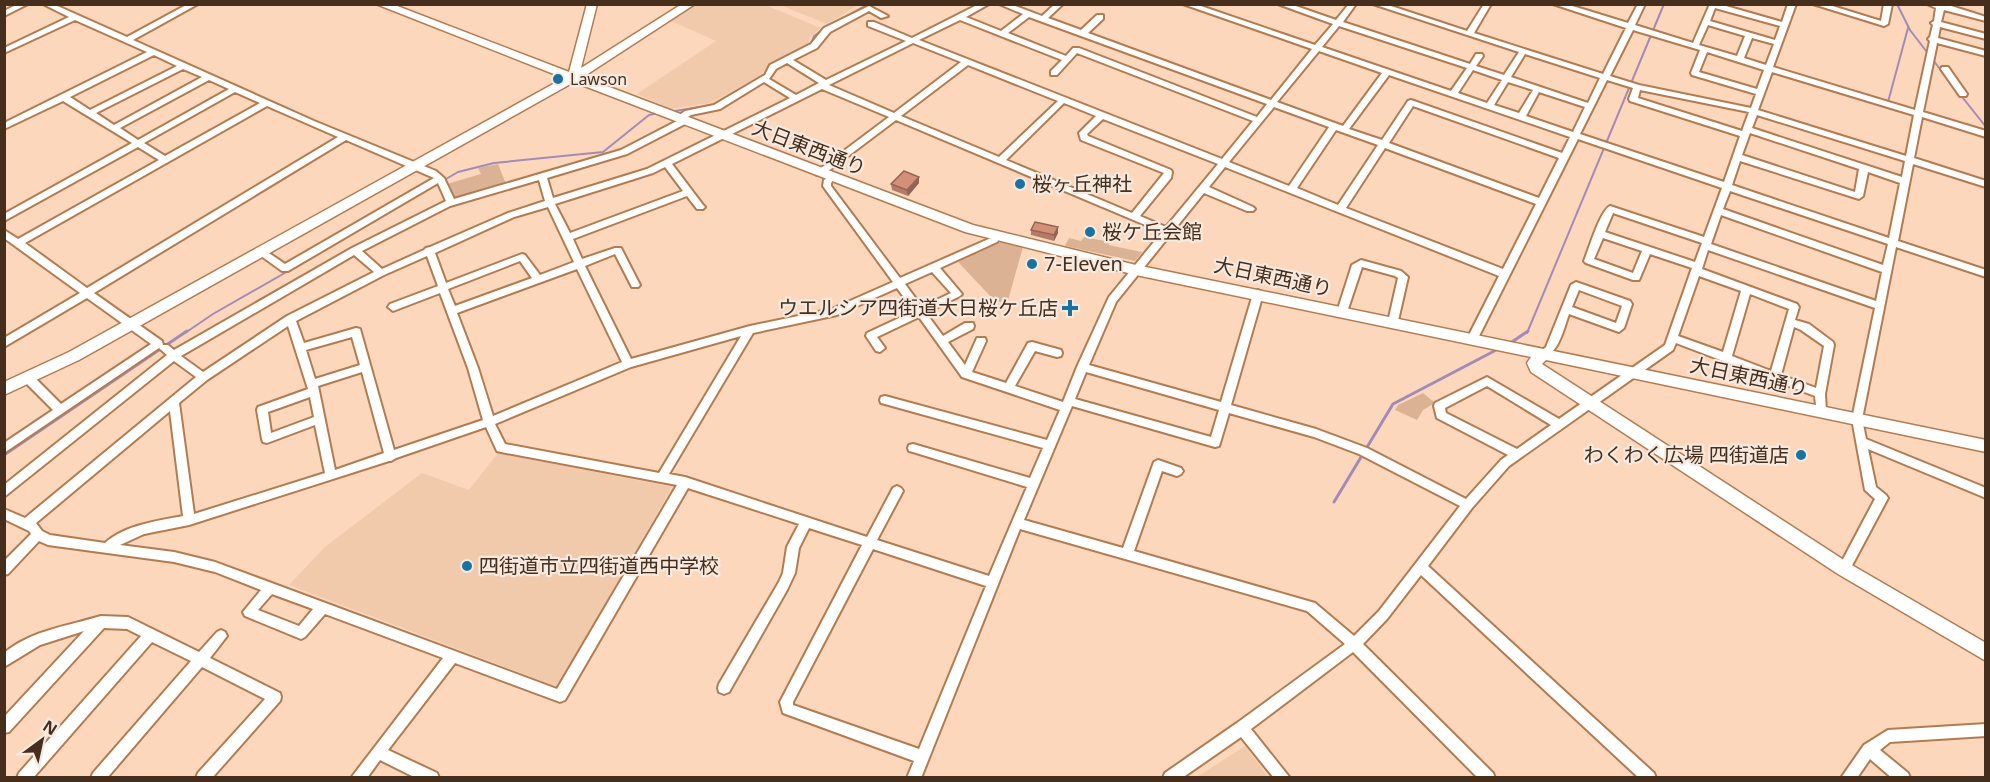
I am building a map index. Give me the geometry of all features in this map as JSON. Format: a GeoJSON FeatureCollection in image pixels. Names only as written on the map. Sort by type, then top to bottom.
{"type":"FeatureCollection","features":[{"type":"Feature","properties":{"kind":"street"},"geometry":{"type":"LineString","coordinates":[[4,14],[25,4]]}},
{"type":"Feature","properties":{"kind":"street"},"geometry":{"type":"LineString","coordinates":[[46,4],[266,103],[414,164],[440,178],[451,203]]}},
{"type":"Feature","properties":{"kind":"street"},"geometry":{"type":"LineString","coordinates":[[126,41],[195,4]]}},
{"type":"Feature","properties":{"kind":"street","name":"大日東西通り"},"geometry":{"type":"LineString","coordinates":[[381,4],[720,136],[996,237],[1136,270],[1984,447]]}},
{"type":"Feature","properties":{"kind":"street"},"geometry":{"type":"LineString","coordinates":[[573,78],[592,4]]}},
{"type":"Feature","properties":{"kind":"street"},"geometry":{"type":"LineString","coordinates":[[4,389],[132,324],[414,164],[573,78],[690,4]]}},
{"type":"Feature","properties":{"kind":"street"},"geometry":{"type":"LineString","coordinates":[[26,524],[203,377],[291,320],[429,250],[550,202],[650,171],[986,4]]}},
{"type":"Feature","properties":{"kind":"street"},"geometry":{"type":"LineString","coordinates":[[1002,4],[1541,202]]}},
{"type":"Feature","properties":{"kind":"street"},"geometry":{"type":"LineString","coordinates":[[1043,19],[1060,4]]}},
{"type":"Feature","properties":{"kind":"street"},"geometry":{"type":"LineString","coordinates":[[1186,4],[1986,274]]}},
{"type":"Feature","properties":{"kind":"street"},"geometry":{"type":"LineString","coordinates":[[1281,4],[1590,106]]}},
{"type":"Feature","properties":{"kind":"street"},"geometry":{"type":"LineString","coordinates":[[914,777],[1082,367],[1113,300],[1353,4]]}},
{"type":"Feature","properties":{"kind":"street"},"geometry":{"type":"LineString","coordinates":[[1376,4],[1637,87],[1754,111],[1986,184]]}},
{"type":"Feature","properties":{"kind":"street"},"geometry":{"type":"LineString","coordinates":[[1469,34],[1488,4]]}},
{"type":"Feature","properties":{"kind":"street"},"geometry":{"type":"LineString","coordinates":[[1557,4],[1579,8],[1631,27],[1986,134]]}},
{"type":"Feature","properties":{"kind":"street"},"geometry":{"type":"LineString","coordinates":[[1472,339],[1642,4]]}},
{"type":"Feature","properties":{"kind":"street"},"geometry":{"type":"LineString","coordinates":[[1816,4],[1884,24],[1888,4]]}},
{"type":"Feature","properties":{"kind":"street"},"geometry":{"type":"LineString","coordinates":[[1930,4],[1986,19]]}},
{"type":"Feature","properties":{"kind":"street"},"geometry":{"type":"LineString","coordinates":[[1695,46],[1713,5],[1784,26]]}},
{"type":"Feature","properties":{"kind":"street"},"geometry":{"type":"LineString","coordinates":[[1170,777],[1242,728],[1354,644],[1383,615],[1468,505],[1505,463],[1669,347],[1761,93],[1789,5]]}},
{"type":"Feature","properties":{"kind":"street"},"geometry":{"type":"LineString","coordinates":[[1844,568],[1882,498],[1871,490],[1857,419],[1935,23],[1941,6]]}},
{"type":"Feature","properties":{"kind":"street"},"geometry":{"type":"LineString","coordinates":[[4,492],[174,356],[355,250],[451,203],[624,152],[681,120],[687,113],[717,107],[764,79],[773,67],[818,43],[821,35],[827,30],[869,8],[884,16],[871,24],[1505,274]]}},
{"type":"Feature","properties":{"kind":"street"},"geometry":{"type":"LineString","coordinates":[[1002,34],[1028,14]]}},
{"type":"Feature","properties":{"kind":"street"},"geometry":{"type":"LineString","coordinates":[[4,51],[75,17]]}},
{"type":"Feature","properties":{"kind":"street"},"geometry":{"type":"LineString","coordinates":[[959,17],[1067,59]]}},
{"type":"Feature","properties":{"kind":"street"},"geometry":{"type":"LineString","coordinates":[[1082,34],[1100,17]]}},
{"type":"Feature","properties":{"kind":"street"},"geometry":{"type":"LineString","coordinates":[[1705,22],[1778,43]]}},
{"type":"Feature","properties":{"kind":"street"},"geometry":{"type":"LineString","coordinates":[[1935,23],[1986,37]]}},
{"type":"Feature","properties":{"kind":"street"},"geometry":{"type":"LineString","coordinates":[[1740,60],[1749,35]]}},
{"type":"Feature","properties":{"kind":"street"},"geometry":{"type":"LineString","coordinates":[[1932,39],[1986,54]]}},
{"type":"Feature","properties":{"kind":"street"},"geometry":{"type":"LineString","coordinates":[[1704,49],[1695,73],[1761,93]]}},
{"type":"Feature","properties":{"kind":"street"},"geometry":{"type":"LineString","coordinates":[[1054,73],[1076,50],[1258,120]]}},
{"type":"Feature","properties":{"kind":"street"},"geometry":{"type":"LineString","coordinates":[[1489,107],[1523,51]]}},
{"type":"Feature","properties":{"kind":"street"},"geometry":{"type":"LineString","coordinates":[[4,127],[152,53]]}},
{"type":"Feature","properties":{"kind":"street"},"geometry":{"type":"LineString","coordinates":[[1453,94],[1479,56]]}},
{"type":"Feature","properties":{"kind":"street"},"geometry":{"type":"LineString","coordinates":[[788,60],[823,84],[1167,231]]}},
{"type":"Feature","properties":{"kind":"street"},"geometry":{"type":"LineString","coordinates":[[967,62],[894,116],[826,175],[827,186],[966,374],[1008,389],[1215,442],[1258,294]]}},
{"type":"Feature","properties":{"kind":"street"},"geometry":{"type":"LineString","coordinates":[[90,113],[182,66]]}},
{"type":"Feature","properties":{"kind":"street"},"geometry":{"type":"LineString","coordinates":[[1927,66],[1955,72]]}},
{"type":"Feature","properties":{"kind":"street"},"geometry":{"type":"LineString","coordinates":[[1945,69],[1963,94]]}},
{"type":"Feature","properties":{"kind":"street"},"geometry":{"type":"LineString","coordinates":[[1344,130],[1387,72]]}},
{"type":"Feature","properties":{"kind":"street"},"geometry":{"type":"LineString","coordinates":[[114,128],[209,77]]}},
{"type":"Feature","properties":{"kind":"street"},"geometry":{"type":"LineString","coordinates":[[764,79],[795,98]]}},
{"type":"Feature","properties":{"kind":"street"},"geometry":{"type":"LineString","coordinates":[[1637,87],[1633,99],[1904,181]]}},
{"type":"Feature","properties":{"kind":"street"},"geometry":{"type":"LineString","coordinates":[[4,218],[235,89]]}},
{"type":"Feature","properties":{"kind":"street"},"geometry":{"type":"LineString","coordinates":[[1521,117],[1537,89]]}},
{"type":"Feature","properties":{"kind":"street"},"geometry":{"type":"LineString","coordinates":[[65,98],[165,160]]}},
{"type":"Feature","properties":{"kind":"street"},"geometry":{"type":"LineString","coordinates":[[1001,160],[1063,99]]}},
{"type":"Feature","properties":{"kind":"street"},"geometry":{"type":"LineString","coordinates":[[18,243],[266,103]]}},
{"type":"Feature","properties":{"kind":"street"},"geometry":{"type":"LineString","coordinates":[[1340,209],[1411,103],[1564,157]]}},
{"type":"Feature","properties":{"kind":"street"},"geometry":{"type":"LineString","coordinates":[[1102,115],[1083,133],[1084,138],[1168,172],[1168,176],[1134,217]]}},
{"type":"Feature","properties":{"kind":"street"},"geometry":{"type":"LineString","coordinates":[[1291,190],[1334,126]]}},
{"type":"Feature","properties":{"kind":"street"},"geometry":{"type":"LineString","coordinates":[[4,343],[345,137]]}},
{"type":"Feature","properties":{"kind":"street"},"geometry":{"type":"LineString","coordinates":[[1738,157],[1858,196],[1864,168]]}},
{"type":"Feature","properties":{"kind":"street"},"geometry":{"type":"LineString","coordinates":[[666,162],[700,207]]}},
{"type":"Feature","properties":{"kind":"street"},"geometry":{"type":"LineString","coordinates":[[542,176],[550,202],[628,364]]}},
{"type":"Feature","properties":{"kind":"street"},"geometry":{"type":"LineString","coordinates":[[260,251],[285,269],[440,178]]}},
{"type":"Feature","properties":{"kind":"street"},"geometry":{"type":"LineString","coordinates":[[1202,188],[1250,209]]}},
{"type":"Feature","properties":{"kind":"street"},"geometry":{"type":"LineString","coordinates":[[567,238],[689,192]]}},
{"type":"Feature","properties":{"kind":"street"},"geometry":{"type":"LineString","coordinates":[[1647,250],[1636,278],[1589,261],[1610,209],[1880,306]]}},
{"type":"Feature","properties":{"kind":"street"},"geometry":{"type":"LineString","coordinates":[[1719,211],[1887,270]]}},
{"type":"Feature","properties":{"kind":"street"},"geometry":{"type":"LineString","coordinates":[[4,233],[158,344],[4,449]]}},
{"type":"Feature","properties":{"kind":"street"},"geometry":{"type":"LineString","coordinates":[[1599,233],[1794,307],[1775,376]]}},
{"type":"Feature","properties":{"kind":"street"},"geometry":{"type":"LineString","coordinates":[[106,549],[113,541],[166,524],[189,520],[391,457],[489,422],[628,364],[750,330],[834,312],[934,268],[996,237]]}},
{"type":"Feature","properties":{"kind":"street"},"geometry":{"type":"LineString","coordinates":[[355,250],[381,273]]}},
{"type":"Feature","properties":{"kind":"street"},"geometry":{"type":"LineString","coordinates":[[429,250],[473,368],[489,422],[501,448],[685,482],[993,583]]}},
{"type":"Feature","properties":{"kind":"street"},"geometry":{"type":"LineString","coordinates":[[452,311],[618,250],[636,285]]}},
{"type":"Feature","properties":{"kind":"street"},"geometry":{"type":"LineString","coordinates":[[393,307],[522,257],[538,279]]}},
{"type":"Feature","properties":{"kind":"street"},"geometry":{"type":"LineString","coordinates":[[1342,312],[1358,265],[1361,263],[1398,273],[1403,277],[1393,322]]}},
{"type":"Feature","properties":{"kind":"street"},"geometry":{"type":"LineString","coordinates":[[880,348],[871,336],[957,294],[934,268]]}},
{"type":"Feature","properties":{"kind":"street"},"geometry":{"type":"LineString","coordinates":[[1567,309],[1619,328],[1628,304],[1576,285],[1550,349],[1536,358],[1534,363],[1536,368],[1844,568],[1986,653]]}},
{"type":"Feature","properties":{"kind":"street"},"geometry":{"type":"LineString","coordinates":[[1726,358],[1746,290]]}},
{"type":"Feature","properties":{"kind":"street"},"geometry":{"type":"LineString","coordinates":[[291,320],[313,388],[331,477]]}},
{"type":"Feature","properties":{"kind":"street"},"geometry":{"type":"LineString","coordinates":[[1790,322],[1805,327],[1829,345],[1820,394],[1821,412]]}},
{"type":"Feature","properties":{"kind":"street"},"geometry":{"type":"LineString","coordinates":[[942,341],[969,326]]}},
{"type":"Feature","properties":{"kind":"street"},"geometry":{"type":"LineString","coordinates":[[662,477],[750,330]]}},
{"type":"Feature","properties":{"kind":"street"},"geometry":{"type":"LineString","coordinates":[[301,348],[356,332],[391,457]]}},
{"type":"Feature","properties":{"kind":"street"},"geometry":{"type":"LineString","coordinates":[[1674,338],[1820,394]]}},
{"type":"Feature","properties":{"kind":"street"},"geometry":{"type":"LineString","coordinates":[[966,374],[981,341]]}},
{"type":"Feature","properties":{"kind":"street"},"geometry":{"type":"LineString","coordinates":[[1008,389],[1032,346],[1057,353]]}},
{"type":"Feature","properties":{"kind":"street"},"geometry":{"type":"LineString","coordinates":[[164,348],[203,377]]}},
{"type":"Feature","properties":{"kind":"street"},"geometry":{"type":"LineString","coordinates":[[320,419],[267,439],[262,410],[366,367]]}},
{"type":"Feature","properties":{"kind":"street"},"geometry":{"type":"LineString","coordinates":[[1082,367],[1316,433],[1363,451],[1468,505]]}},
{"type":"Feature","properties":{"kind":"street"},"geometry":{"type":"LineString","coordinates":[[28,378],[61,411]]}},
{"type":"Feature","properties":{"kind":"street"},"geometry":{"type":"LineString","coordinates":[[1517,454],[1441,415],[1439,406],[1488,381],[1558,424]]}},
{"type":"Feature","properties":{"kind":"street"},"geometry":{"type":"LineString","coordinates":[[885,400],[1050,446]]}},
{"type":"Feature","properties":{"kind":"street"},"geometry":{"type":"LineString","coordinates":[[174,401],[189,520]]}},
{"type":"Feature","properties":{"kind":"street"},"geometry":{"type":"LineString","coordinates":[[1863,442],[1986,493]]}},
{"type":"Feature","properties":{"kind":"street"},"geometry":{"type":"LineString","coordinates":[[913,448],[1034,484]]}},
{"type":"Feature","properties":{"kind":"street"},"geometry":{"type":"LineString","coordinates":[[1127,553],[1158,465],[1177,471]]}},
{"type":"Feature","properties":{"kind":"street"},"geometry":{"type":"LineString","coordinates":[[4,514],[33,528],[38,535],[48,540],[174,557],[214,567],[560,696],[685,482]]}},
{"type":"Feature","properties":{"kind":"street"},"geometry":{"type":"LineString","coordinates":[[897,491],[786,702],[788,709],[922,757]]}},
{"type":"Feature","properties":{"kind":"street"},"geometry":{"type":"LineString","coordinates":[[724,688],[783,586],[789,573],[793,547],[807,521]]}},
{"type":"Feature","properties":{"kind":"street"},"geometry":{"type":"LineString","coordinates":[[1017,523],[1311,607],[1354,644],[1488,777]]}},
{"type":"Feature","properties":{"kind":"street"},"geometry":{"type":"LineString","coordinates":[[4,570],[38,535]]}},
{"type":"Feature","properties":{"kind":"street"},"geometry":{"type":"LineString","coordinates":[[1420,567],[1649,777]]}},
{"type":"Feature","properties":{"kind":"street"},"geometry":{"type":"LineString","coordinates":[[269,589],[249,612],[301,633],[323,607]]}},
{"type":"Feature","properties":{"kind":"street"},"geometry":{"type":"LineString","coordinates":[[4,727],[101,622]]}},
{"type":"Feature","properties":{"kind":"street"},"geometry":{"type":"LineString","coordinates":[[8,654],[80,626],[101,622],[128,623],[275,697],[203,777]]}},
{"type":"Feature","properties":{"kind":"street"},"geometry":{"type":"LineString","coordinates":[[24,777],[152,634]]}},
{"type":"Feature","properties":{"kind":"street"},"geometry":{"type":"LineString","coordinates":[[103,776],[221,636]]}},
{"type":"Feature","properties":{"kind":"street"},"geometry":{"type":"LineString","coordinates":[[358,777],[380,752],[453,655]]}},
{"type":"Feature","properties":{"kind":"street"},"geometry":{"type":"LineString","coordinates":[[1242,728],[1283,777]]}},
{"type":"Feature","properties":{"kind":"street"},"geometry":{"type":"LineString","coordinates":[[1848,777],[1869,750],[1888,736],[1986,730]]}},
{"type":"Feature","properties":{"kind":"street"},"geometry":{"type":"LineString","coordinates":[[1869,750],[1903,777]]}},
{"type":"Feature","properties":{"kind":"street"},"geometry":{"type":"LineString","coordinates":[[380,752],[432,777]]}},
{"type":"Feature","properties":{"kind":"shaded area"},"geometry":{"type":"Polygon","coordinates":[[[858,4],[827,24],[780,5],[858,4]]]}},
{"type":"Feature","properties":{"kind":"shaded area"},"geometry":{"type":"Polygon","coordinates":[[[694,5],[765,5],[821,28],[810,37],[808,43],[770,65],[758,77],[710,103],[671,109],[637,94],[716,41],[669,20],[694,5]]]}},
{"type":"Feature","properties":{"kind":"shaded area"},"geometry":{"type":"Polygon","coordinates":[[[498,164],[506,184],[456,200],[452,199],[447,184],[481,174],[478,168],[498,164]]]}},
{"type":"Feature","properties":{"kind":"shaded area"},"geometry":{"type":"Polygon","coordinates":[[[1084,237],[1142,252],[1135,261],[1065,246],[1069,238],[1081,241],[1084,237]]]}},
{"type":"Feature","properties":{"kind":"shaded area"},"geometry":{"type":"Polygon","coordinates":[[[1001,242],[1023,247],[1007,304],[994,300],[958,262],[1001,242]]]}},
{"type":"Feature","properties":{"kind":"shaded area"},"geometry":{"type":"Polygon","coordinates":[[[1423,393],[1435,403],[1423,410],[1417,420],[1395,410],[1398,405],[1423,393]]]}},
{"type":"Feature","properties":{"kind":"shaded area","name":"四街道市立四街道西中学校"},"geometry":{"type":"Polygon","coordinates":[[[498,453],[672,487],[558,687],[289,585],[325,547],[422,473],[469,490],[498,453]]]}},
{"type":"Feature","properties":{"kind":"shaded area"},"geometry":{"type":"Polygon","coordinates":[[[1245,746],[1268,777],[1197,777],[1245,746]]]}},
{"type":"Feature","properties":{"kind":"building"},"geometry":{"type":"Polygon","coordinates":[[[904,171],[919,177],[907,190],[891,184],[904,171]]]}},
{"type":"Feature","properties":{"kind":"building"},"geometry":{"type":"Polygon","coordinates":[[[1035,222],[1058,227],[1054,235],[1031,230],[1035,222]]]}},
{"type":"Feature","properties":{"kind":"waterway"},"geometry":{"type":"LineString","coordinates":[[838,21],[869,4]]}},
{"type":"Feature","properties":{"kind":"waterway"},"geometry":{"type":"LineString","coordinates":[[1528,331],[1664,4]]}},
{"type":"Feature","properties":{"kind":"waterway"},"geometry":{"type":"LineString","coordinates":[[1897,4],[1910,30],[1953,86]]}},
{"type":"Feature","properties":{"kind":"waterway"},"geometry":{"type":"LineString","coordinates":[[1888,102],[1908,28]]}},
{"type":"Feature","properties":{"kind":"waterway"},"geometry":{"type":"LineString","coordinates":[[801,49],[811,44],[814,36],[824,29]]}},
{"type":"Feature","properties":{"kind":"waterway"},"geometry":{"type":"LineString","coordinates":[[669,112],[713,105],[749,84]]}},
{"type":"Feature","properties":{"kind":"waterway"},"geometry":{"type":"LineString","coordinates":[[1959,93],[1986,127]]}},
{"type":"Feature","properties":{"kind":"waterway"},"geometry":{"type":"LineString","coordinates":[[379,218],[458,172],[494,163],[603,152],[649,115],[659,113]]}},
{"type":"Feature","properties":{"kind":"waterway"},"geometry":{"type":"LineString","coordinates":[[185,333],[213,314],[290,270]]}},
{"type":"Feature","properties":{"kind":"waterway"},"geometry":{"type":"LineString","coordinates":[[4,455],[187,331]]}},
{"type":"Feature","properties":{"kind":"waterway"},"geometry":{"type":"LineString","coordinates":[[1509,344],[1528,331]]}},
{"type":"Feature","properties":{"kind":"waterway"},"geometry":{"type":"LineString","coordinates":[[1334,502],[1393,404],[1500,348]]}},
{"type":"Feature","properties":{"kind":"place","name":"Lawson"},"geometry":{"type":"Point","coordinates":[558,79]}},
{"type":"Feature","properties":{"kind":"place","name":"桜ヶ丘神社"},"geometry":{"type":"Point","coordinates":[1020,184]}},
{"type":"Feature","properties":{"kind":"place","name":"桜ケ丘会館"},"geometry":{"type":"Point","coordinates":[1090,232]}},
{"type":"Feature","properties":{"kind":"place","name":"7-Eleven"},"geometry":{"type":"Point","coordinates":[1032,264]}},
{"type":"Feature","properties":{"kind":"place","name":"ウエルシア四街道大日桜ケ丘店"},"geometry":{"type":"Point","coordinates":[1070,308]}},
{"type":"Feature","properties":{"kind":"place","name":"わくわく広場 四街道店"},"geometry":{"type":"Point","coordinates":[1801,455]}},
{"type":"Feature","properties":{"kind":"place","name":"四街道市立四街道西中学校"},"geometry":{"type":"Point","coordinates":[467,566]}}]}
